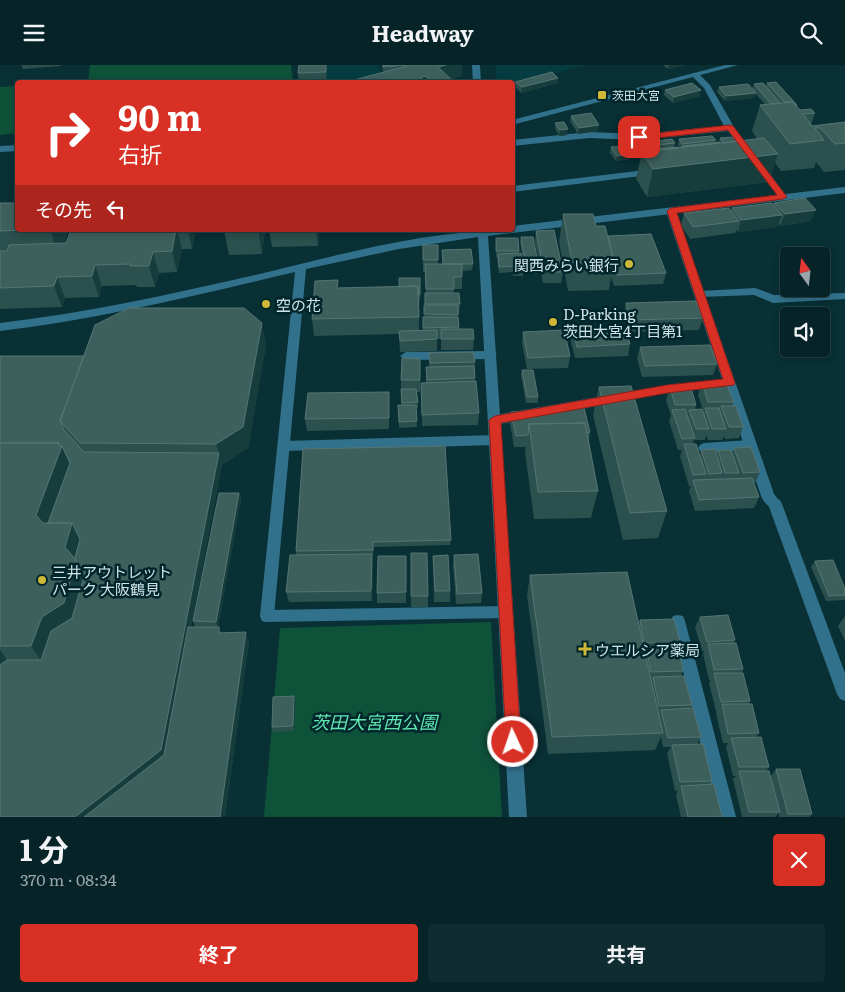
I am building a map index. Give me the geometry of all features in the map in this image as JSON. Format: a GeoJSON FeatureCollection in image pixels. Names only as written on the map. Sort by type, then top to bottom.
{"type":"FeatureCollection","features":[{"type":"Feature","properties":{"kind":"street"},"geometry":{"type":"LineString","coordinates":[[476,65],[478,80]]}},
{"type":"Feature","properties":{"kind":"street"},"geometry":{"type":"LineString","coordinates":[[515,122],[734,65]]}},
{"type":"Feature","properties":{"kind":"street"},"geometry":{"type":"LineString","coordinates":[[695,75],[708,87],[730,128],[751,161],[783,197]]}},
{"type":"Feature","properties":{"kind":"street"},"geometry":{"type":"LineString","coordinates":[[515,143],[589,135],[639,137],[730,128]]}},
{"type":"Feature","properties":{"kind":"street"},"geometry":{"type":"LineString","coordinates":[[0,149],[15,148]]}},
{"type":"Feature","properties":{"kind":"street"},"geometry":{"type":"LineString","coordinates":[[515,189],[668,171]]}},
{"type":"Feature","properties":{"kind":"street"},"geometry":{"type":"LineString","coordinates":[[515,229],[845,191]]}},
{"type":"Feature","properties":{"kind":"street"},"geometry":{"type":"LineString","coordinates":[[671,211],[768,496],[775,504],[845,694]]}},
{"type":"Feature","properties":{"kind":"street"},"geometry":{"type":"LineString","coordinates":[[0,327],[67,319],[128,308],[363,253],[478,232]]}},
{"type":"Feature","properties":{"kind":"street"},"geometry":{"type":"LineString","coordinates":[[483,232],[518,817]]}},
{"type":"Feature","properties":{"kind":"street"},"geometry":{"type":"LineString","coordinates":[[301,268],[267,616],[506,612]]}},
{"type":"Feature","properties":{"kind":"street"},"geometry":{"type":"LineString","coordinates":[[700,294],[755,291],[773,299],[845,296]]}},
{"type":"Feature","properties":{"kind":"street"},"geometry":{"type":"LineString","coordinates":[[406,356],[491,355]]}},
{"type":"Feature","properties":{"kind":"street"},"geometry":{"type":"LineString","coordinates":[[495,420],[667,389],[730,383]]}},
{"type":"Feature","properties":{"kind":"street"},"geometry":{"type":"LineString","coordinates":[[284,446],[496,440]]}},
{"type":"Feature","properties":{"kind":"street"},"geometry":{"type":"LineString","coordinates":[[704,448],[750,445]]}},
{"type":"Feature","properties":{"kind":"street"},"geometry":{"type":"LineString","coordinates":[[678,621],[727,817]]}},
{"type":"Feature","properties":{"kind":"shaded area"},"geometry":{"type":"Polygon","coordinates":[[[299,65],[379,65],[381,77],[370,80],[301,80],[299,65]]]}},
{"type":"Feature","properties":{"kind":"shaded area"},"geometry":{"type":"Polygon","coordinates":[[[495,65],[586,65],[515,84],[515,80],[497,80],[495,65]]]}},
{"type":"Feature","properties":{"kind":"green space"},"geometry":{"type":"Polygon","coordinates":[[[90,65],[291,65],[293,80],[88,80],[90,65]]]}},
{"type":"Feature","properties":{"kind":"green space"},"geometry":{"type":"Polygon","coordinates":[[[15,86],[15,133],[0,135],[0,87],[15,86]]]}},
{"type":"Feature","properties":{"kind":"green space","name":"茨田大宮西公園"},"geometry":{"type":"Polygon","coordinates":[[[491,622],[502,817],[264,817],[280,628],[491,622]]]}},
{"type":"Feature","properties":{"kind":"building"},"geometry":{"type":"Polygon","coordinates":[[[299,65],[326,65],[326,72],[298,73],[299,65]]]}},
{"type":"Feature","properties":{"kind":"building"},"geometry":{"type":"Polygon","coordinates":[[[383,65],[407,65],[383,67],[383,65]]]}},
{"type":"Feature","properties":{"kind":"building"},"geometry":{"type":"Polygon","coordinates":[[[411,65],[446,65],[438,67],[452,80],[430,80],[426,76],[421,77],[424,80],[354,80],[411,65]]]}},
{"type":"Feature","properties":{"kind":"building"},"geometry":{"type":"Polygon","coordinates":[[[552,72],[558,78],[522,87],[515,82],[552,72]]]}},
{"type":"Feature","properties":{"kind":"building"},"geometry":{"type":"Polygon","coordinates":[[[776,82],[797,105],[793,102],[784,102],[767,83],[776,82]]]}},
{"type":"Feature","properties":{"kind":"building"},"geometry":{"type":"Polygon","coordinates":[[[692,83],[701,90],[674,97],[665,90],[692,83]]]}},
{"type":"Feature","properties":{"kind":"building"},"geometry":{"type":"Polygon","coordinates":[[[763,83],[780,103],[771,104],[754,84],[763,83]]]}},
{"type":"Feature","properties":{"kind":"building"},"geometry":{"type":"Polygon","coordinates":[[[748,84],[756,93],[726,96],[719,87],[748,84]]]}},
{"type":"Feature","properties":{"kind":"building"},"geometry":{"type":"Polygon","coordinates":[[[793,102],[800,110],[811,109],[815,113],[803,114],[812,126],[845,122],[845,143],[835,144],[820,128],[815,128],[824,140],[790,144],[760,105],[793,102]]]}},
{"type":"Feature","properties":{"kind":"building"},"geometry":{"type":"Polygon","coordinates":[[[591,113],[599,125],[579,128],[571,116],[591,113]]]}},
{"type":"Feature","properties":{"kind":"building"},"geometry":{"type":"Polygon","coordinates":[[[564,122],[568,129],[560,130],[555,123],[564,122]]]}},
{"type":"Feature","properties":{"kind":"building"},"geometry":{"type":"Polygon","coordinates":[[[712,136],[716,140],[682,144],[679,139],[712,136]]]}},
{"type":"Feature","properties":{"kind":"building"},"geometry":{"type":"Polygon","coordinates":[[[735,137],[738,141],[723,143],[720,138],[735,137]]]}},
{"type":"Feature","properties":{"kind":"building"},"geometry":{"type":"Polygon","coordinates":[[[764,138],[778,154],[653,169],[642,152],[764,138]]]}},
{"type":"Feature","properties":{"kind":"building"},"geometry":{"type":"Polygon","coordinates":[[[672,139],[675,143],[634,148],[632,144],[672,139]]]}},
{"type":"Feature","properties":{"kind":"building"},"geometry":{"type":"Polygon","coordinates":[[[719,142],[720,143],[682,146],[719,142]]]}},
{"type":"Feature","properties":{"kind":"building"},"geometry":{"type":"Polygon","coordinates":[[[625,146],[631,154],[617,156],[611,147],[625,146]]]}},
{"type":"Feature","properties":{"kind":"building"},"geometry":{"type":"Polygon","coordinates":[[[678,147],[646,151],[645,150],[678,147]]]}},
{"type":"Feature","properties":{"kind":"building"},"geometry":{"type":"Polygon","coordinates":[[[805,198],[816,210],[785,214],[774,203],[805,198]]]}},
{"type":"Feature","properties":{"kind":"building"},"geometry":{"type":"Polygon","coordinates":[[[0,203],[15,203],[15,230],[0,231],[0,203]]]}},
{"type":"Feature","properties":{"kind":"building"},"geometry":{"type":"Polygon","coordinates":[[[772,203],[782,215],[741,220],[732,208],[772,203]]]}},
{"type":"Feature","properties":{"kind":"building"},"geometry":{"type":"Polygon","coordinates":[[[729,208],[739,221],[693,227],[684,213],[729,208]]]}},
{"type":"Feature","properties":{"kind":"building"},"geometry":{"type":"Polygon","coordinates":[[[563,214],[593,214],[596,226],[605,226],[614,262],[572,262],[563,214]]]}},
{"type":"Feature","properties":{"kind":"building"},"geometry":{"type":"Polygon","coordinates":[[[554,230],[563,272],[544,272],[536,231],[554,230]]]}},
{"type":"Feature","properties":{"kind":"building"},"geometry":{"type":"Polygon","coordinates":[[[70,232],[176,232],[172,251],[153,252],[149,266],[130,266],[131,264],[95,265],[92,276],[57,277],[54,286],[0,288],[0,251],[7,251],[9,245],[66,243],[70,232]]]}},
{"type":"Feature","properties":{"kind":"building"},"geometry":{"type":"Polygon","coordinates":[[[651,234],[666,273],[617,275],[608,236],[651,234]]]}},
{"type":"Feature","properties":{"kind":"building"},"geometry":{"type":"Polygon","coordinates":[[[521,237],[533,237],[539,268],[526,268],[521,237]]]}},
{"type":"Feature","properties":{"kind":"building"},"geometry":{"type":"Polygon","coordinates":[[[496,238],[518,238],[519,251],[496,251],[496,238]]]}},
{"type":"Feature","properties":{"kind":"building"},"geometry":{"type":"Polygon","coordinates":[[[423,245],[438,245],[438,260],[423,260],[423,245]]]}},
{"type":"Feature","properties":{"kind":"building"},"geometry":{"type":"Polygon","coordinates":[[[471,249],[473,264],[443,264],[442,250],[471,249]]]}},
{"type":"Feature","properties":{"kind":"building"},"geometry":{"type":"Polygon","coordinates":[[[521,253],[524,270],[514,270],[513,266],[499,267],[498,254],[521,253]]]}},
{"type":"Feature","properties":{"kind":"building"},"geometry":{"type":"Polygon","coordinates":[[[425,264],[462,264],[462,277],[454,277],[454,289],[426,289],[425,264]]]}},
{"type":"Feature","properties":{"kind":"building"},"geometry":{"type":"Polygon","coordinates":[[[399,278],[420,278],[420,295],[418,295],[418,286],[399,287],[399,278]]]}},
{"type":"Feature","properties":{"kind":"building"},"geometry":{"type":"Polygon","coordinates":[[[338,280],[337,288],[418,286],[419,317],[312,319],[315,281],[338,280]]]}},
{"type":"Feature","properties":{"kind":"building"},"geometry":{"type":"Polygon","coordinates":[[[425,293],[459,293],[460,304],[425,304],[425,293]]]}},
{"type":"Feature","properties":{"kind":"building"},"geometry":{"type":"Polygon","coordinates":[[[696,301],[703,318],[631,320],[626,303],[696,301]]]}},
{"type":"Feature","properties":{"kind":"building"},"geometry":{"type":"Polygon","coordinates":[[[424,305],[458,305],[458,315],[424,314],[424,305]]]}},
{"type":"Feature","properties":{"kind":"building"},"geometry":{"type":"Polygon","coordinates":[[[129,308],[244,308],[262,323],[243,427],[216,444],[80,443],[60,421],[95,325],[129,308]]]}},
{"type":"Feature","properties":{"kind":"building"},"geometry":{"type":"Polygon","coordinates":[[[423,317],[458,317],[459,327],[423,328],[423,317]]]}},
{"type":"Feature","properties":{"kind":"building"},"geometry":{"type":"Polygon","coordinates":[[[625,328],[630,344],[577,347],[573,330],[625,328]]]}},
{"type":"Feature","properties":{"kind":"building"},"geometry":{"type":"Polygon","coordinates":[[[441,329],[473,329],[474,339],[441,339],[441,329]]]}},
{"type":"Feature","properties":{"kind":"building"},"geometry":{"type":"Polygon","coordinates":[[[437,330],[437,339],[400,341],[399,331],[437,330]]]}},
{"type":"Feature","properties":{"kind":"building"},"geometry":{"type":"Polygon","coordinates":[[[564,330],[570,356],[528,358],[523,332],[564,330]]]}},
{"type":"Feature","properties":{"kind":"building"},"geometry":{"type":"Polygon","coordinates":[[[710,345],[717,364],[645,366],[640,347],[710,345]]]}},
{"type":"Feature","properties":{"kind":"building"},"geometry":{"type":"Polygon","coordinates":[[[473,352],[475,362],[430,363],[429,353],[473,352]]]}},
{"type":"Feature","properties":{"kind":"building"},"geometry":{"type":"Polygon","coordinates":[[[0,356],[84,356],[60,421],[64,430],[84,452],[219,453],[161,750],[75,817],[0,817],[0,665],[7,660],[41,660],[51,631],[72,618],[84,576],[75,558],[80,539],[72,523],[48,523],[70,463],[62,446],[59,443],[0,443],[0,356]]]}},
{"type":"Feature","properties":{"kind":"building"},"geometry":{"type":"Polygon","coordinates":[[[402,358],[420,359],[420,380],[401,380],[402,358]]]}},
{"type":"Feature","properties":{"kind":"building"},"geometry":{"type":"Polygon","coordinates":[[[474,366],[475,378],[427,380],[426,367],[474,366]]]}},
{"type":"Feature","properties":{"kind":"building"},"geometry":{"type":"Polygon","coordinates":[[[522,370],[533,370],[538,397],[527,397],[522,370]]]}},
{"type":"Feature","properties":{"kind":"building"},"geometry":{"type":"Polygon","coordinates":[[[476,381],[479,413],[422,415],[421,383],[476,381]]]}},
{"type":"Feature","properties":{"kind":"building"},"geometry":{"type":"Polygon","coordinates":[[[702,383],[726,383],[734,402],[708,402],[702,383]]]}},
{"type":"Feature","properties":{"kind":"building"},"geometry":{"type":"Polygon","coordinates":[[[631,386],[667,511],[630,513],[599,387],[631,386]]]}},
{"type":"Feature","properties":{"kind":"building"},"geometry":{"type":"Polygon","coordinates":[[[670,388],[691,388],[696,405],[675,405],[670,388]]]}},
{"type":"Feature","properties":{"kind":"building"},"geometry":{"type":"Polygon","coordinates":[[[401,389],[416,389],[418,402],[402,403],[401,389]]]}},
{"type":"Feature","properties":{"kind":"building"},"geometry":{"type":"Polygon","coordinates":[[[389,392],[389,418],[305,419],[308,393],[389,392]]]}},
{"type":"Feature","properties":{"kind":"building"},"geometry":{"type":"Polygon","coordinates":[[[398,405],[416,405],[417,421],[399,422],[398,405]]]}},
{"type":"Feature","properties":{"kind":"building"},"geometry":{"type":"Polygon","coordinates":[[[721,406],[736,406],[743,427],[729,427],[721,406]]]}},
{"type":"Feature","properties":{"kind":"building"},"geometry":{"type":"Polygon","coordinates":[[[584,408],[590,432],[587,433],[585,423],[529,424],[528,435],[516,436],[511,412],[584,408]]]}},
{"type":"Feature","properties":{"kind":"building"},"geometry":{"type":"Polygon","coordinates":[[[705,408],[719,408],[726,429],[712,429],[705,408]]]}},
{"type":"Feature","properties":{"kind":"building"},"geometry":{"type":"Polygon","coordinates":[[[685,409],[695,438],[682,439],[672,410],[685,409]]]}},
{"type":"Feature","properties":{"kind":"building"},"geometry":{"type":"Polygon","coordinates":[[[702,409],[709,429],[696,429],[689,410],[702,409]]]}},
{"type":"Feature","properties":{"kind":"building"},"geometry":{"type":"Polygon","coordinates":[[[585,423],[598,491],[538,492],[529,424],[585,423]]]}},
{"type":"Feature","properties":{"kind":"building","name":"三井アウトレット パーク 大阪鶴見"},"geometry":{"type":"Polygon","coordinates":[[[0,443],[59,443],[58,446],[62,446],[36,515],[43,523],[72,523],[65,547],[76,560],[64,603],[42,617],[31,646],[0,646],[0,443]]]}},
{"type":"Feature","properties":{"kind":"building"},"geometry":{"type":"Polygon","coordinates":[[[684,444],[696,444],[706,474],[693,475],[684,444]]]}},
{"type":"Feature","properties":{"kind":"building"},"geometry":{"type":"Polygon","coordinates":[[[445,446],[451,540],[373,542],[373,550],[296,551],[303,449],[445,446]]]}},
{"type":"Feature","properties":{"kind":"building"},"geometry":{"type":"Polygon","coordinates":[[[751,447],[760,472],[743,473],[734,448],[751,447]]]}},
{"type":"Feature","properties":{"kind":"building"},"geometry":{"type":"Polygon","coordinates":[[[715,449],[722,473],[709,474],[701,450],[715,449]]]}},
{"type":"Feature","properties":{"kind":"building"},"geometry":{"type":"Polygon","coordinates":[[[718,450],[731,450],[739,473],[725,473],[718,450]]]}},
{"type":"Feature","properties":{"kind":"building"},"geometry":{"type":"Polygon","coordinates":[[[752,478],[759,497],[699,500],[693,480],[752,478]]]}},
{"type":"Feature","properties":{"kind":"building"},"geometry":{"type":"Polygon","coordinates":[[[219,493],[239,493],[216,622],[193,621],[219,493]]]}},
{"type":"Feature","properties":{"kind":"building"},"geometry":{"type":"Polygon","coordinates":[[[411,553],[427,553],[428,596],[411,596],[411,553]]]}},
{"type":"Feature","properties":{"kind":"building"},"geometry":{"type":"Polygon","coordinates":[[[372,554],[371,591],[286,592],[290,555],[372,554]]]}},
{"type":"Feature","properties":{"kind":"building"},"geometry":{"type":"Polygon","coordinates":[[[478,554],[482,593],[457,594],[454,555],[478,554]]]}},
{"type":"Feature","properties":{"kind":"building"},"geometry":{"type":"Polygon","coordinates":[[[448,555],[450,591],[435,591],[433,556],[448,555]]]}},
{"type":"Feature","properties":{"kind":"building"},"geometry":{"type":"Polygon","coordinates":[[[378,556],[406,556],[406,592],[377,593],[378,556]]]}},
{"type":"Feature","properties":{"kind":"building"},"geometry":{"type":"Polygon","coordinates":[[[833,560],[845,589],[845,595],[829,596],[815,561],[833,560]]]}},
{"type":"Feature","properties":{"kind":"building"},"geometry":{"type":"Polygon","coordinates":[[[627,572],[663,733],[552,737],[530,575],[627,572]]]}},
{"type":"Feature","properties":{"kind":"building"},"geometry":{"type":"Polygon","coordinates":[[[728,615],[735,640],[707,642],[700,617],[728,615]]]}},
{"type":"Feature","properties":{"kind":"building"},"geometry":{"type":"Polygon","coordinates":[[[674,619],[680,642],[644,643],[640,620],[674,619]]]}},
{"type":"Feature","properties":{"kind":"building"},"geometry":{"type":"Polygon","coordinates":[[[188,627],[219,627],[219,633],[246,632],[220,817],[84,817],[164,755],[188,627]]]}},
{"type":"Feature","properties":{"kind":"building"},"geometry":{"type":"Polygon","coordinates":[[[736,643],[743,669],[714,670],[708,644],[736,643]]]}},
{"type":"Feature","properties":{"kind":"building"},"geometry":{"type":"Polygon","coordinates":[[[678,646],[683,671],[651,672],[646,647],[678,646]]]}},
{"type":"Feature","properties":{"kind":"building"},"geometry":{"type":"Polygon","coordinates":[[[714,673],[743,673],[750,701],[721,702],[714,673]]]}},
{"type":"Feature","properties":{"kind":"building"},"geometry":{"type":"Polygon","coordinates":[[[684,676],[692,705],[659,706],[653,677],[684,676]]]}},
{"type":"Feature","properties":{"kind":"building"},"geometry":{"type":"Polygon","coordinates":[[[294,696],[293,726],[272,727],[273,697],[294,696]]]}},
{"type":"Feature","properties":{"kind":"building"},"geometry":{"type":"Polygon","coordinates":[[[722,704],[752,704],[759,733],[728,734],[722,704]]]}},
{"type":"Feature","properties":{"kind":"building"},"geometry":{"type":"Polygon","coordinates":[[[693,708],[701,737],[668,738],[661,710],[693,708]]]}},
{"type":"Feature","properties":{"kind":"building"},"geometry":{"type":"Polygon","coordinates":[[[761,737],[769,767],[739,767],[731,738],[761,737]]]}},
{"type":"Feature","properties":{"kind":"building"},"geometry":{"type":"Polygon","coordinates":[[[703,744],[712,781],[680,782],[672,745],[703,744]]]}},
{"type":"Feature","properties":{"kind":"building"},"geometry":{"type":"Polygon","coordinates":[[[776,769],[800,769],[812,814],[788,814],[776,769]]]}},
{"type":"Feature","properties":{"kind":"building"},"geometry":{"type":"Polygon","coordinates":[[[739,771],[769,771],[780,812],[749,812],[739,771]]]}},
{"type":"Feature","properties":{"kind":"building"},"geometry":{"type":"Polygon","coordinates":[[[714,784],[722,817],[688,817],[681,786],[714,784]]]}},
{"type":"Feature","properties":{"kind":"place","name":"茨田大宮"},"geometry":{"type":"Point","coordinates":[602,95]}},
{"type":"Feature","properties":{"kind":"place","name":"関西みらい銀行"},"geometry":{"type":"Point","coordinates":[629,264]}},
{"type":"Feature","properties":{"kind":"place","name":"空の花"},"geometry":{"type":"Point","coordinates":[266,304]}},
{"type":"Feature","properties":{"kind":"place","name":"D-Parking 茨田大宮4丁目第1"},"geometry":{"type":"Point","coordinates":[553,322]}},
{"type":"Feature","properties":{"kind":"place","name":"三井アウトレット パーク 大阪鶴見"},"geometry":{"type":"Point","coordinates":[42,580]}},
{"type":"Feature","properties":{"kind":"place","name":"ウエルシア薬局"},"geometry":{"type":"Point","coordinates":[585,649]}},
{"type":"Feature","properties":{"kind":"route"},"geometry":{"type":"LineString","coordinates":[[513,742],[495,420],[667,389],[730,383],[671,211],[783,197],[730,128],[639,137]]}}]}
